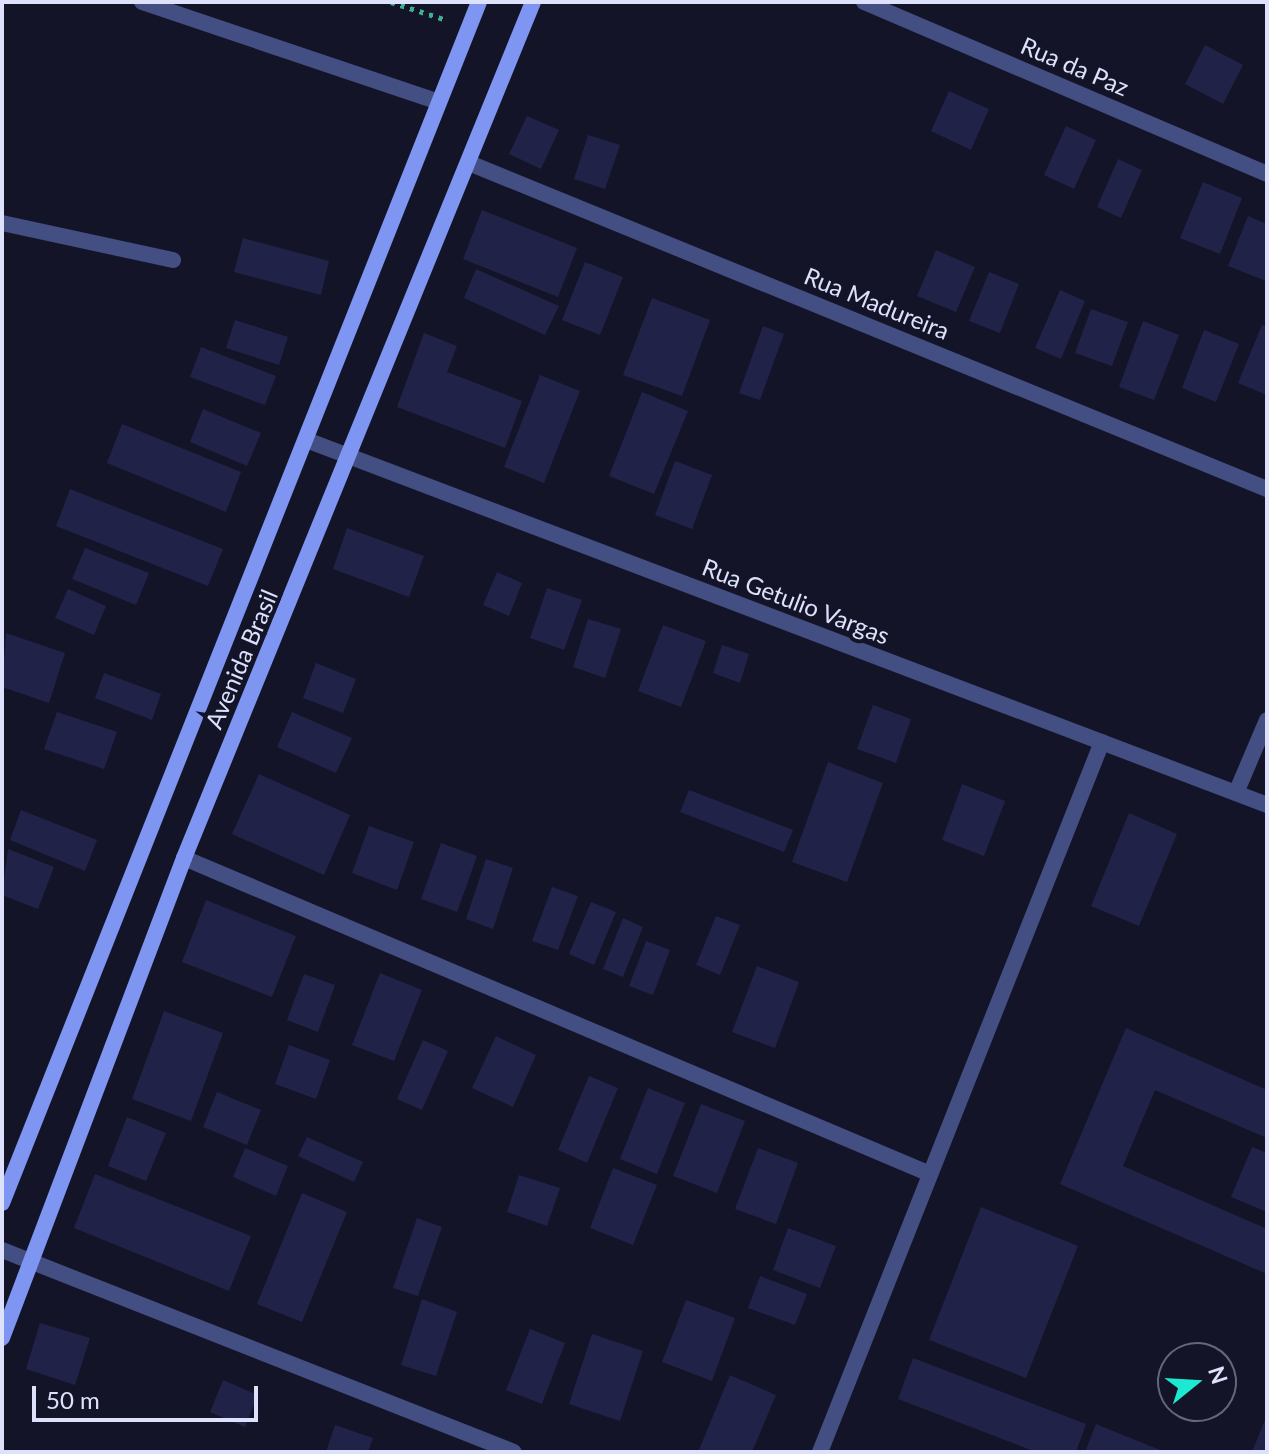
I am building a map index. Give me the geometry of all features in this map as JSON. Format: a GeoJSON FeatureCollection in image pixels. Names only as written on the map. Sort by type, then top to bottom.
{"type":"FeatureCollection","features":[{"type":"Feature","properties":{"kind":"street"},"geometry":{"type":"LineString","coordinates":[[142,2],[439,102]]}},
{"type":"Feature","properties":{"kind":"street","name":"Avenida Brasil"},"geometry":{"type":"LineString","coordinates":[[2,1203],[309,441],[479,2]]}},
{"type":"Feature","properties":{"kind":"street","name":"Avenida Brasil"},"geometry":{"type":"LineString","coordinates":[[2,1338],[184,858],[351,457],[533,2]]}},
{"type":"Feature","properties":{"kind":"street","name":"Rua da Paz"},"geometry":{"type":"LineString","coordinates":[[864,2],[1267,174]]}},
{"type":"Feature","properties":{"kind":"street","name":"Rua Madureira"},"geometry":{"type":"LineString","coordinates":[[469,163],[1267,489]]}},
{"type":"Feature","properties":{"kind":"street"},"geometry":{"type":"LineString","coordinates":[[2,223],[173,260]]}},
{"type":"Feature","properties":{"kind":"street","name":"Rua Getulio Vargas"},"geometry":{"type":"LineString","coordinates":[[309,441],[1267,805]]}},
{"type":"Feature","properties":{"kind":"street"},"geometry":{"type":"LineString","coordinates":[[1236,793],[1267,720]]}},
{"type":"Feature","properties":{"kind":"street"},"geometry":{"type":"LineString","coordinates":[[820,1452],[1102,742]]}},
{"type":"Feature","properties":{"kind":"street"},"geometry":{"type":"LineString","coordinates":[[184,858],[930,1174]]}},
{"type":"Feature","properties":{"kind":"street"},"geometry":{"type":"LineString","coordinates":[[2,1250],[514,1452]]}},
{"type":"Feature","properties":{"kind":"path"},"geometry":{"type":"LineString","coordinates":[[391,2],[467,27]]}},
{"type":"Feature","properties":{"kind":"building"},"geometry":{"type":"Polygon","coordinates":[[[1205,45],[1243,65],[1223,104],[1185,84],[1205,45]]]}},
{"type":"Feature","properties":{"kind":"building"},"geometry":{"type":"Polygon","coordinates":[[[949,91],[989,109],[971,150],[931,131],[949,91]]]}},
{"type":"Feature","properties":{"kind":"building"},"geometry":{"type":"Polygon","coordinates":[[[527,116],[559,130],[541,169],[509,154],[527,116]]]}},
{"type":"Feature","properties":{"kind":"building"},"geometry":{"type":"Polygon","coordinates":[[[1066,126],[1096,140],[1074,189],[1044,175],[1066,126]]]}},
{"type":"Feature","properties":{"kind":"building"},"geometry":{"type":"Polygon","coordinates":[[[588,135],[620,145],[605,189],[574,179],[588,135]]]}},
{"type":"Feature","properties":{"kind":"building"},"geometry":{"type":"Polygon","coordinates":[[[1118,159],[1142,170],[1121,218],[1097,207],[1118,159]]]}},
{"type":"Feature","properties":{"kind":"building"},"geometry":{"type":"Polygon","coordinates":[[[1203,182],[1242,198],[1220,254],[1180,238],[1203,182]]]}},
{"type":"Feature","properties":{"kind":"building"},"geometry":{"type":"Polygon","coordinates":[[[482,210],[577,248],[558,297],[463,259],[482,210]]]}},
{"type":"Feature","properties":{"kind":"building"},"geometry":{"type":"Polygon","coordinates":[[[1248,216],[1267,224],[1266,281],[1228,266],[1248,216]]]}},
{"type":"Feature","properties":{"kind":"building"},"geometry":{"type":"Polygon","coordinates":[[[243,238],[329,261],[321,295],[234,272],[243,238]]]}},
{"type":"Feature","properties":{"kind":"building"},"geometry":{"type":"Polygon","coordinates":[[[936,250],[975,267],[956,312],[917,296],[936,250]]]}},
{"type":"Feature","properties":{"kind":"building"},"geometry":{"type":"Polygon","coordinates":[[[585,262],[623,277],[600,335],[562,320],[585,262]]]}},
{"type":"Feature","properties":{"kind":"building"},"geometry":{"type":"Polygon","coordinates":[[[476,269],[559,306],[545,335],[464,298],[476,269]]]}},
{"type":"Feature","properties":{"kind":"building"},"geometry":{"type":"Polygon","coordinates":[[[989,272],[1019,284],[1000,333],[969,321],[989,272]]]}},
{"type":"Feature","properties":{"kind":"building"},"geometry":{"type":"Polygon","coordinates":[[[1060,290],[1085,301],[1061,359],[1035,348],[1060,290]]]}},
{"type":"Feature","properties":{"kind":"building"},"geometry":{"type":"Polygon","coordinates":[[[652,298],[710,320],[682,396],[623,375],[652,298]]]}},
{"type":"Feature","properties":{"kind":"building"},"geometry":{"type":"Polygon","coordinates":[[[1091,309],[1128,322],[1112,366],[1075,353],[1091,309]]]}},
{"type":"Feature","properties":{"kind":"building"},"geometry":{"type":"Polygon","coordinates":[[[235,320],[288,337],[279,365],[226,348],[235,320]]]}},
{"type":"Feature","properties":{"kind":"building"},"geometry":{"type":"Polygon","coordinates":[[[1143,321],[1179,335],[1154,400],[1119,387],[1143,321]]]}},
{"type":"Feature","properties":{"kind":"building"},"geometry":{"type":"Polygon","coordinates":[[[1262,325],[1267,327],[1267,395],[1238,383],[1262,325]]]}},
{"type":"Feature","properties":{"kind":"building"},"geometry":{"type":"Polygon","coordinates":[[[763,326],[784,334],[760,400],[739,393],[763,326]]]}},
{"type":"Feature","properties":{"kind":"building"},"geometry":{"type":"Polygon","coordinates":[[[1204,330],[1239,344],[1216,402],[1182,388],[1204,330]]]}},
{"type":"Feature","properties":{"kind":"building"},"geometry":{"type":"Polygon","coordinates":[[[424,333],[457,346],[447,372],[522,401],[505,448],[397,407],[424,333]]]}},
{"type":"Feature","properties":{"kind":"building"},"geometry":{"type":"Polygon","coordinates":[[[201,347],[276,376],[265,405],[190,377],[201,347]]]}},
{"type":"Feature","properties":{"kind":"building"},"geometry":{"type":"Polygon","coordinates":[[[540,375],[580,391],[544,483],[504,467],[540,375]]]}},
{"type":"Feature","properties":{"kind":"building"},"geometry":{"type":"Polygon","coordinates":[[[642,392],[688,411],[654,494],[609,476],[642,392]]]}},
{"type":"Feature","properties":{"kind":"building"},"geometry":{"type":"Polygon","coordinates":[[[203,409],[261,433],[247,466],[190,442],[203,409]]]}},
{"type":"Feature","properties":{"kind":"building"},"geometry":{"type":"Polygon","coordinates":[[[122,424],[241,472],[226,512],[107,463],[122,424]]]}},
{"type":"Feature","properties":{"kind":"building"},"geometry":{"type":"Polygon","coordinates":[[[675,461],[712,475],[692,529],[655,515],[675,461]]]}},
{"type":"Feature","properties":{"kind":"building"},"geometry":{"type":"Polygon","coordinates":[[[70,489],[223,549],[208,586],[56,526],[70,489]]]}},
{"type":"Feature","properties":{"kind":"building"},"geometry":{"type":"Polygon","coordinates":[[[347,528],[424,556],[409,597],[333,569],[347,528]]]}},
{"type":"Feature","properties":{"kind":"building"},"geometry":{"type":"Polygon","coordinates":[[[85,548],[149,573],[136,605],[72,579],[85,548]]]}},
{"type":"Feature","properties":{"kind":"building"},"geometry":{"type":"Polygon","coordinates":[[[497,572],[522,583],[509,616],[483,605],[497,572]]]}},
{"type":"Feature","properties":{"kind":"building"},"geometry":{"type":"Polygon","coordinates":[[[547,588],[582,600],[564,650],[530,638],[547,588]]]}},
{"type":"Feature","properties":{"kind":"building"},"geometry":{"type":"Polygon","coordinates":[[[68,589],[106,606],[94,635],[55,618],[68,589]]]}},
{"type":"Feature","properties":{"kind":"building"},"geometry":{"type":"Polygon","coordinates":[[[588,619],[621,629],[605,678],[573,667],[588,619]]]}},
{"type":"Feature","properties":{"kind":"building"},"geometry":{"type":"Polygon","coordinates":[[[663,625],[706,641],[681,707],[638,691],[663,625]]]}},
{"type":"Feature","properties":{"kind":"building"},"geometry":{"type":"Polygon","coordinates":[[[6,633],[65,653],[49,703],[2,687],[6,633]]]}},
{"type":"Feature","properties":{"kind":"building"},"geometry":{"type":"Polygon","coordinates":[[[722,645],[749,654],[740,683],[713,673],[722,645]]]}},
{"type":"Feature","properties":{"kind":"building"},"geometry":{"type":"Polygon","coordinates":[[[316,663],[356,679],[343,713],[303,698],[316,663]]]}},
{"type":"Feature","properties":{"kind":"building"},"geometry":{"type":"Polygon","coordinates":[[[104,673],[161,694],[152,720],[95,698],[104,673]]]}},
{"type":"Feature","properties":{"kind":"building"},"geometry":{"type":"Polygon","coordinates":[[[873,705],[911,719],[896,763],[857,749],[873,705]]]}},
{"type":"Feature","properties":{"kind":"building"},"geometry":{"type":"Polygon","coordinates":[[[57,712],[117,732],[104,769],[44,749],[57,712]]]}},
{"type":"Feature","properties":{"kind":"building"},"geometry":{"type":"Polygon","coordinates":[[[292,712],[352,738],[336,773],[277,747],[292,712]]]}},
{"type":"Feature","properties":{"kind":"building"},"geometry":{"type":"Polygon","coordinates":[[[828,762],[883,783],[847,882],[792,862],[828,762]]]}},
{"type":"Feature","properties":{"kind":"building"},"geometry":{"type":"Polygon","coordinates":[[[259,774],[350,815],[324,875],[232,834],[259,774]]]}},
{"type":"Feature","properties":{"kind":"building"},"geometry":{"type":"Polygon","coordinates":[[[962,784],[1005,801],[984,856],[942,840],[962,784]]]}},
{"type":"Feature","properties":{"kind":"building"},"geometry":{"type":"Polygon","coordinates":[[[689,790],[793,830],[784,852],[680,812],[689,790]]]}},
{"type":"Feature","properties":{"kind":"building"},"geometry":{"type":"Polygon","coordinates":[[[21,810],[97,840],[85,871],[10,840],[21,810]]]}},
{"type":"Feature","properties":{"kind":"building"},"geometry":{"type":"Polygon","coordinates":[[[1129,813],[1177,834],[1139,926],[1091,906],[1129,813]]]}},
{"type":"Feature","properties":{"kind":"building"},"geometry":{"type":"Polygon","coordinates":[[[369,826],[414,842],[397,890],[352,873],[369,826]]]}},
{"type":"Feature","properties":{"kind":"building"},"geometry":{"type":"Polygon","coordinates":[[[441,843],[477,856],[457,912],[421,899],[441,843]]]}},
{"type":"Feature","properties":{"kind":"building"},"geometry":{"type":"Polygon","coordinates":[[[8,849],[54,867],[38,909],[2,895],[8,849]]]}},
{"type":"Feature","properties":{"kind":"building"},"geometry":{"type":"Polygon","coordinates":[[[486,859],[513,868],[493,929],[466,919],[486,859]]]}},
{"type":"Feature","properties":{"kind":"building"},"geometry":{"type":"Polygon","coordinates":[[[552,887],[578,896],[558,950],[532,941],[552,887]]]}},
{"type":"Feature","properties":{"kind":"building"},"geometry":{"type":"Polygon","coordinates":[[[206,900],[296,936],[272,997],[182,962],[206,900]]]}},
{"type":"Feature","properties":{"kind":"building"},"geometry":{"type":"Polygon","coordinates":[[[591,902],[616,912],[594,965],[569,954],[591,902]]]}},
{"type":"Feature","properties":{"kind":"building"},"geometry":{"type":"Polygon","coordinates":[[[716,916],[740,925],[720,975],[696,965],[716,916]]]}},
{"type":"Feature","properties":{"kind":"building"},"geometry":{"type":"Polygon","coordinates":[[[623,918],[643,927],[623,977],[603,969],[623,918]]]}},
{"type":"Feature","properties":{"kind":"building"},"geometry":{"type":"Polygon","coordinates":[[[646,941],[670,950],[653,995],[629,986],[646,941]]]}},
{"type":"Feature","properties":{"kind":"building"},"geometry":{"type":"Polygon","coordinates":[[[757,966],[799,982],[775,1048],[732,1032],[757,966]]]}},
{"type":"Feature","properties":{"kind":"building"},"geometry":{"type":"Polygon","coordinates":[[[380,973],[422,990],[394,1061],[352,1045],[380,973]]]}},
{"type":"Feature","properties":{"kind":"building"},"geometry":{"type":"Polygon","coordinates":[[[304,974],[335,985],[318,1032],[287,1020],[304,974]]]}},
{"type":"Feature","properties":{"kind":"building"},"geometry":{"type":"Polygon","coordinates":[[[164,1011],[223,1033],[191,1121],[132,1099],[164,1011]]]}},
{"type":"Feature","properties":{"kind":"building"},"geometry":{"type":"Polygon","coordinates":[[[1126,1028],[1267,1090],[1267,1138],[1155,1090],[1123,1166],[1267,1229],[1267,1274],[1060,1184],[1126,1028]]]}},
{"type":"Feature","properties":{"kind":"building"},"geometry":{"type":"Polygon","coordinates":[[[496,1036],[536,1055],[513,1107],[472,1088],[496,1036]]]}},
{"type":"Feature","properties":{"kind":"building"},"geometry":{"type":"Polygon","coordinates":[[[423,1040],[448,1051],[422,1110],[397,1099],[423,1040]]]}},
{"type":"Feature","properties":{"kind":"building"},"geometry":{"type":"Polygon","coordinates":[[[289,1045],[330,1060],[316,1099],[275,1084],[289,1045]]]}},
{"type":"Feature","properties":{"kind":"building"},"geometry":{"type":"Polygon","coordinates":[[[589,1076],[618,1088],[587,1163],[558,1150],[589,1076]]]}},
{"type":"Feature","properties":{"kind":"building"},"geometry":{"type":"Polygon","coordinates":[[[648,1088],[685,1103],[657,1174],[620,1159],[648,1088]]]}},
{"type":"Feature","properties":{"kind":"building"},"geometry":{"type":"Polygon","coordinates":[[[217,1092],[261,1110],[247,1145],[203,1127],[217,1092]]]}},
{"type":"Feature","properties":{"kind":"building"},"geometry":{"type":"Polygon","coordinates":[[[701,1104],[745,1121],[717,1193],[673,1176],[701,1104]]]}},
{"type":"Feature","properties":{"kind":"building"},"geometry":{"type":"Polygon","coordinates":[[[127,1117],[166,1133],[146,1181],[108,1166],[127,1117]]]}},
{"type":"Feature","properties":{"kind":"building"},"geometry":{"type":"Polygon","coordinates":[[[307,1137],[363,1162],[354,1182],[298,1156],[307,1137]]]}},
{"type":"Feature","properties":{"kind":"building"},"geometry":{"type":"Polygon","coordinates":[[[1252,1147],[1267,1153],[1267,1212],[1231,1197],[1252,1147]]]}},
{"type":"Feature","properties":{"kind":"building"},"geometry":{"type":"Polygon","coordinates":[[[245,1148],[288,1166],[276,1196],[233,1177],[245,1148]]]}},
{"type":"Feature","properties":{"kind":"building"},"geometry":{"type":"Polygon","coordinates":[[[758,1148],[798,1163],[776,1224],[735,1209],[758,1148]]]}},
{"type":"Feature","properties":{"kind":"building"},"geometry":{"type":"Polygon","coordinates":[[[613,1168],[657,1185],[633,1245],[590,1228],[613,1168]]]}},
{"type":"Feature","properties":{"kind":"building"},"geometry":{"type":"Polygon","coordinates":[[[95,1174],[251,1236],[229,1291],[74,1228],[95,1174]]]}},
{"type":"Feature","properties":{"kind":"building"},"geometry":{"type":"Polygon","coordinates":[[[519,1175],[560,1188],[547,1226],[507,1212],[519,1175]]]}},
{"type":"Feature","properties":{"kind":"building"},"geometry":{"type":"Polygon","coordinates":[[[302,1193],[347,1212],[302,1322],[257,1304],[302,1193]]]}},
{"type":"Feature","properties":{"kind":"building"},"geometry":{"type":"Polygon","coordinates":[[[981,1207],[1078,1246],[1026,1378],[929,1340],[981,1207]]]}},
{"type":"Feature","properties":{"kind":"building"},"geometry":{"type":"Polygon","coordinates":[[[417,1218],[442,1227],[418,1296],[393,1288],[417,1218]]]}},
{"type":"Feature","properties":{"kind":"building"},"geometry":{"type":"Polygon","coordinates":[[[788,1228],[836,1246],[820,1288],[773,1270],[788,1228]]]}},
{"type":"Feature","properties":{"kind":"building"},"geometry":{"type":"Polygon","coordinates":[[[760,1276],[807,1294],[795,1325],[748,1308],[760,1276]]]}},
{"type":"Feature","properties":{"kind":"building"},"geometry":{"type":"Polygon","coordinates":[[[422,1299],[457,1312],[436,1376],[401,1365],[422,1299]]]}},
{"type":"Feature","properties":{"kind":"building"},"geometry":{"type":"Polygon","coordinates":[[[686,1300],[735,1318],[712,1381],[662,1362],[686,1300]]]}},
{"type":"Feature","properties":{"kind":"building"},"geometry":{"type":"Polygon","coordinates":[[[40,1323],[90,1338],[75,1385],[26,1369],[40,1323]]]}},
{"type":"Feature","properties":{"kind":"building"},"geometry":{"type":"Polygon","coordinates":[[[530,1329],[565,1343],[542,1404],[506,1390],[530,1329]]]}},
{"type":"Feature","properties":{"kind":"building"},"geometry":{"type":"Polygon","coordinates":[[[592,1334],[643,1351],[620,1421],[569,1404],[592,1334]]]}},
{"type":"Feature","properties":{"kind":"building"},"geometry":{"type":"Polygon","coordinates":[[[913,1358],[1086,1424],[1076,1452],[1036,1452],[898,1399],[913,1358]]]}},
{"type":"Feature","properties":{"kind":"building"},"geometry":{"type":"Polygon","coordinates":[[[730,1375],[776,1395],[752,1452],[698,1452],[730,1375]]]}},
{"type":"Feature","properties":{"kind":"building"},"geometry":{"type":"Polygon","coordinates":[[[223,1380],[258,1395],[245,1427],[210,1412],[223,1380]]]}},
{"type":"Feature","properties":{"kind":"building"},"geometry":{"type":"Polygon","coordinates":[[[1267,1415],[1267,1452],[1252,1452],[1267,1415]]]}},
{"type":"Feature","properties":{"kind":"building"},"geometry":{"type":"Polygon","coordinates":[[[1096,1424],[1165,1452],[1085,1452],[1096,1424]]]}},
{"type":"Feature","properties":{"kind":"building"},"geometry":{"type":"Polygon","coordinates":[[[335,1425],[373,1438],[368,1452],[326,1452],[335,1425]]]}}]}
